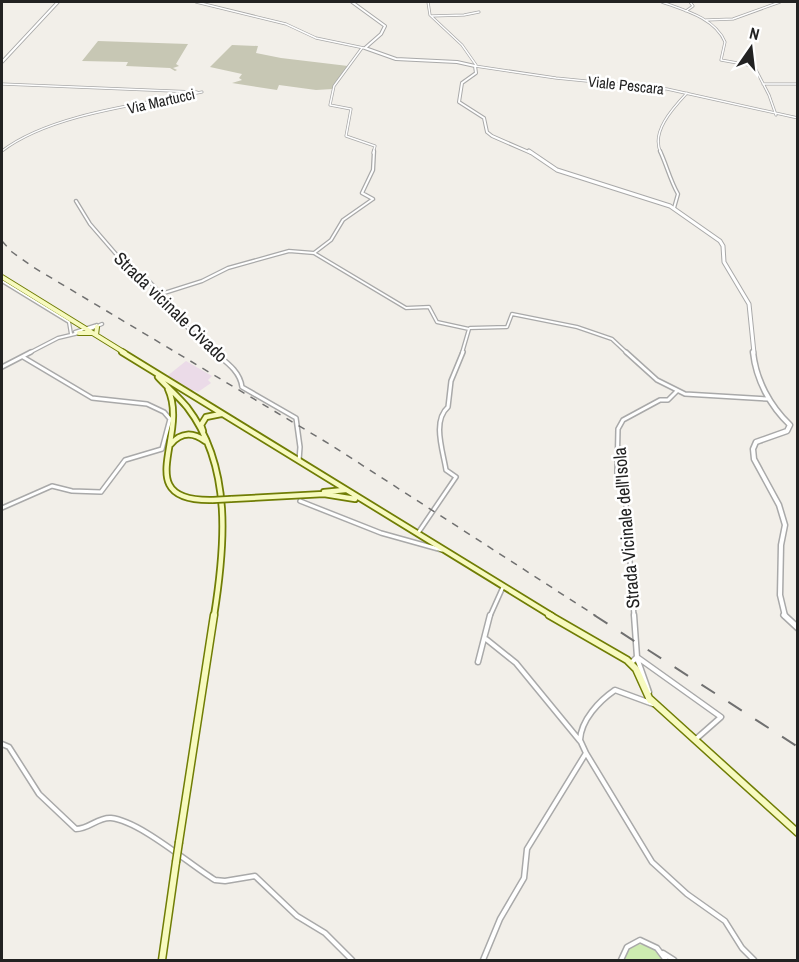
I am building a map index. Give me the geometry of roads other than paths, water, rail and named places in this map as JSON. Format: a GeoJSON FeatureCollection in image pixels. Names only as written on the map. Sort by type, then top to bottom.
{"type":"FeatureCollection","features":[{"type":"Feature","properties":{"kind":"main road"},"geometry":{"type":"LineString","coordinates":[[2,279],[630,664],[636,669],[640,688],[695,741],[798,833]]}},
{"type":"Feature","properties":{"kind":"main road"},"geometry":{"type":"LineString","coordinates":[[77,324],[98,325],[95,335]]}},
{"type":"Feature","properties":{"kind":"main road"},"geometry":{"type":"LineString","coordinates":[[77,324],[75,333],[95,335]]}},
{"type":"Feature","properties":{"kind":"main road"},"geometry":{"type":"LineString","coordinates":[[144,366],[186,406],[206,442]]}},
{"type":"Feature","properties":{"kind":"main road"},"geometry":{"type":"LineString","coordinates":[[161,380],[171,394],[175,408],[165,449],[165,475],[170,489],[184,498],[213,500],[345,490]]}},
{"type":"Feature","properties":{"kind":"main road"},"geometry":{"type":"LineString","coordinates":[[162,960],[224,541],[222,496],[201,425],[211,415],[223,415]]}},
{"type":"Feature","properties":{"kind":"main road"},"geometry":{"type":"LineString","coordinates":[[165,449],[176,438],[188,434],[200,437],[206,442]]}},
{"type":"Feature","properties":{"kind":"main road"},"geometry":{"type":"LineString","coordinates":[[320,492],[327,486],[327,479]]}},
{"type":"Feature","properties":{"kind":"main road"},"geometry":{"type":"LineString","coordinates":[[332,494],[345,490]]}},
{"type":"Feature","properties":{"kind":"main road"},"geometry":{"type":"LineString","coordinates":[[302,494],[332,494],[363,502]]}},
{"type":"Feature","properties":{"kind":"street"},"geometry":{"type":"LineString","coordinates":[[2,62],[58,2]]}},
{"type":"Feature","properties":{"kind":"street"},"geometry":{"type":"LineString","coordinates":[[196,2],[286,24],[316,38],[368,49],[396,59],[475,65]]}},
{"type":"Feature","properties":{"kind":"street"},"geometry":{"type":"LineString","coordinates":[[352,2],[385,26],[382,33],[365,46],[368,49]]}},
{"type":"Feature","properties":{"kind":"street"},"geometry":{"type":"LineString","coordinates":[[428,2],[430,16],[448,28],[458,42],[468,50],[475,65],[476,73],[462,83],[459,100],[484,118],[487,132],[490,135],[532,153],[540,161],[557,170],[674,208],[717,237],[722,244],[724,262],[749,304],[754,357],[768,399],[790,425],[790,429],[756,441],[753,445],[753,460],[769,485],[785,525],[781,549],[780,603],[786,620],[798,628]]}},
{"type":"Feature","properties":{"kind":"street"},"geometry":{"type":"LineString","coordinates":[[662,2],[704,20],[724,38],[726,44],[721,60],[754,66],[769,94],[776,115]]}},
{"type":"Feature","properties":{"kind":"street"},"geometry":{"type":"LineString","coordinates":[[686,11],[693,6],[690,2]]}},
{"type":"Feature","properties":{"kind":"street"},"geometry":{"type":"LineString","coordinates":[[704,20],[733,19],[780,2]]}},
{"type":"Feature","properties":{"kind":"street"},"geometry":{"type":"LineString","coordinates":[[430,16],[460,14],[474,16],[479,12]]}},
{"type":"Feature","properties":{"kind":"street"},"geometry":{"type":"LineString","coordinates":[[314,253],[330,241],[343,220],[374,199],[363,193],[374,168],[375,162],[372,159],[375,146],[346,136],[351,110],[330,105],[334,86],[362,48]]}},
{"type":"Feature","properties":{"kind":"street","name":"Viale Pescara"},"geometry":{"type":"LineString","coordinates":[[475,65],[512,69],[537,75],[629,83],[688,93],[776,115],[798,118]]}},
{"type":"Feature","properties":{"kind":"street","name":"Via Martucci"},"geometry":{"type":"LineString","coordinates":[[2,84],[202,92],[44,127],[9,144],[2,151]]}},
{"type":"Feature","properties":{"kind":"street"},"geometry":{"type":"LineString","coordinates":[[763,84],[798,84]]}},
{"type":"Feature","properties":{"kind":"street"},"geometry":{"type":"LineString","coordinates":[[674,208],[678,194],[670,182],[669,170],[658,147],[662,124],[668,114],[688,93]]}},
{"type":"Feature","properties":{"kind":"street","name":"Strada vicinale Civado"},"geometry":{"type":"LineString","coordinates":[[76,201],[90,224],[122,261],[140,273],[161,294],[180,321],[234,369],[242,380],[242,387],[296,418],[300,447],[299,461]]}},
{"type":"Feature","properties":{"kind":"street"},"geometry":{"type":"LineString","coordinates":[[161,294],[202,281],[226,269],[289,251],[314,253],[406,308],[429,307],[437,322],[468,329],[507,327],[512,314],[585,329],[614,340],[657,380],[677,391],[691,396],[731,395],[768,399]]}},
{"type":"Feature","properties":{"kind":"street"},"geometry":{"type":"LineString","coordinates":[[2,279],[69,322],[75,333]]}},
{"type":"Feature","properties":{"kind":"street"},"geometry":{"type":"LineString","coordinates":[[2,367],[45,343],[98,325]]}},
{"type":"Feature","properties":{"kind":"street"},"geometry":{"type":"LineString","coordinates":[[417,534],[456,477],[446,470],[439,424],[442,412],[448,407],[451,381],[460,362],[468,329]]}},
{"type":"Feature","properties":{"kind":"street"},"geometry":{"type":"LineString","coordinates":[[2,508],[52,486],[72,491],[101,492],[125,460],[165,449],[170,419],[161,409],[143,403],[94,399],[68,382],[44,372],[23,357]]}},
{"type":"Feature","properties":{"kind":"street","name":"Strada Vicinale dell'Isola"},"geometry":{"type":"LineString","coordinates":[[652,700],[637,657],[626,505],[617,474],[618,429],[623,420],[660,400],[668,400],[677,391]]}},
{"type":"Feature","properties":{"kind":"street"},"geometry":{"type":"LineString","coordinates":[[300,501],[381,533],[443,550]]}},
{"type":"Feature","properties":{"kind":"street"},"geometry":{"type":"LineString","coordinates":[[478,662],[486,639],[491,612],[503,587]]}},
{"type":"Feature","properties":{"kind":"street"},"geometry":{"type":"LineString","coordinates":[[486,639],[516,663],[580,741],[652,862],[687,894],[725,921],[742,948],[754,960]]}},
{"type":"Feature","properties":{"kind":"street"},"geometry":{"type":"LineString","coordinates":[[630,664],[637,657],[721,717],[695,741]]}},
{"type":"Feature","properties":{"kind":"street"},"geometry":{"type":"LineString","coordinates":[[580,741],[580,733],[588,718],[612,691],[618,690],[646,703],[652,700]]}},
{"type":"Feature","properties":{"kind":"street"},"geometry":{"type":"LineString","coordinates":[[2,744],[9,747],[39,794],[76,829],[84,829],[107,818],[112,818],[124,822],[216,880],[225,882],[244,876],[255,876],[297,916],[325,933],[352,960]]}},
{"type":"Feature","properties":{"kind":"street"},"geometry":{"type":"LineString","coordinates":[[483,960],[500,919],[524,878],[527,849],[586,753]]}},
{"type":"Feature","properties":{"kind":"street"},"geometry":{"type":"LineString","coordinates":[[621,960],[624,950],[634,941],[647,942],[674,960]]}},
{"type":"Feature","properties":{"kind":"street"},"geometry":{"type":"LineString","coordinates":[[661,951],[666,960]]}},
{"type":"Feature","properties":{"kind":"railway"},"geometry":{"type":"LineString","coordinates":[[2,241],[12,252],[33,267],[331,445],[596,616]]}},
{"type":"Feature","properties":{"kind":"railway"},"geometry":{"type":"LineString","coordinates":[[594,615],[798,747]]}}]}
